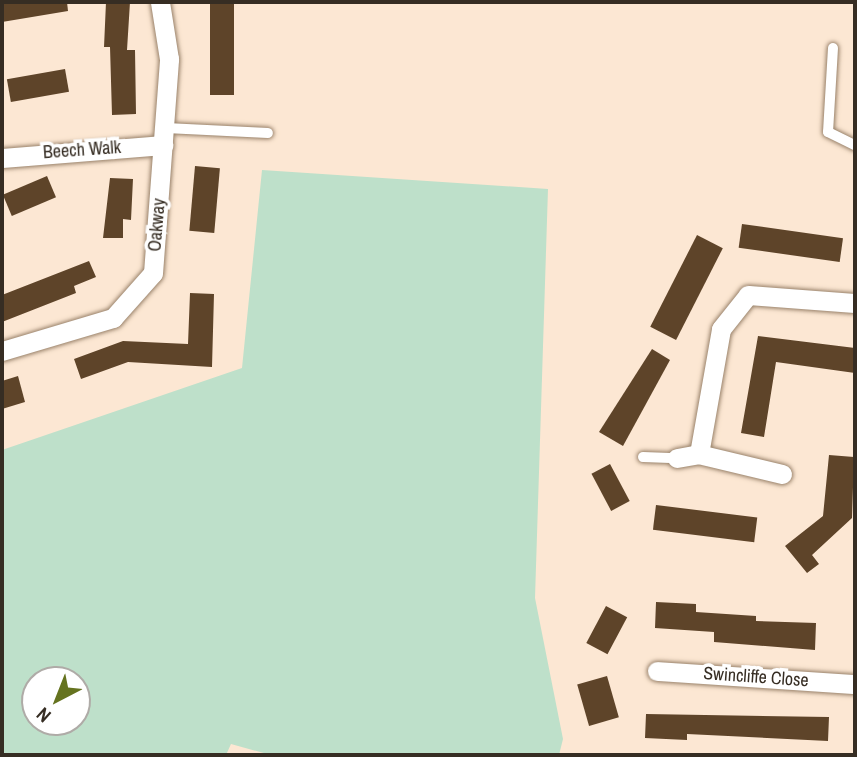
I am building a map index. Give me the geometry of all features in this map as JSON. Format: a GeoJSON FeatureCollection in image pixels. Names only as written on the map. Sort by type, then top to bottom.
{"type":"FeatureCollection","features":[{"type":"Feature","properties":{"kind":"street","name":"Oakway"},"geometry":{"type":"LineString","coordinates":[[2,351],[113,318],[153,273],[169,59],[160,2]]}},
{"type":"Feature","properties":{"kind":"street","name":"Beech Walk"},"geometry":{"type":"LineString","coordinates":[[2,158],[165,137]]}},
{"type":"Feature","properties":{"kind":"street"},"geometry":{"type":"LineString","coordinates":[[699,454],[721,329],[748,295],[855,303]]}},
{"type":"Feature","properties":{"kind":"street"},"geometry":{"type":"LineString","coordinates":[[677,458],[699,454],[782,474]]}},
{"type":"Feature","properties":{"kind":"street","name":"Swincliffe Close"},"geometry":{"type":"LineString","coordinates":[[657,671],[855,684]]}},
{"type":"Feature","properties":{"kind":"lane"},"geometry":{"type":"LineString","coordinates":[[833,48],[828,132],[855,145]]}},
{"type":"Feature","properties":{"kind":"lane"},"geometry":{"type":"LineString","coordinates":[[165,137],[268,133]]}},
{"type":"Feature","properties":{"kind":"lane"},"geometry":{"type":"LineString","coordinates":[[643,457],[677,458]]}},
{"type":"Feature","properties":{"kind":"green space"},"geometry":{"type":"Polygon","coordinates":[[[262,170],[548,189],[535,598],[563,739],[559,755],[271,755],[231,744],[226,755],[2,755],[2,450],[242,368],[262,170]]]}},
{"type":"Feature","properties":{"kind":"building"},"geometry":{"type":"Polygon","coordinates":[[[2,2],[67,2],[68,11],[2,22],[2,2]]]}},
{"type":"Feature","properties":{"kind":"building"},"geometry":{"type":"Polygon","coordinates":[[[106,2],[130,2],[127,50],[135,50],[136,114],[112,115],[110,47],[104,47],[106,2]]]}},
{"type":"Feature","properties":{"kind":"building"},"geometry":{"type":"Polygon","coordinates":[[[210,2],[234,2],[234,95],[210,95],[210,2]]]}},
{"type":"Feature","properties":{"kind":"building"},"geometry":{"type":"Polygon","coordinates":[[[65,69],[69,92],[11,102],[7,79],[65,69]]]}},
{"type":"Feature","properties":{"kind":"building"},"geometry":{"type":"Polygon","coordinates":[[[195,166],[220,168],[214,233],[189,231],[195,166]]]}},
{"type":"Feature","properties":{"kind":"building"},"geometry":{"type":"Polygon","coordinates":[[[47,176],[56,197],[12,216],[3,195],[47,176]]]}},
{"type":"Feature","properties":{"kind":"building"},"geometry":{"type":"Polygon","coordinates":[[[110,178],[133,179],[131,220],[123,219],[123,238],[103,238],[110,178]]]}},
{"type":"Feature","properties":{"kind":"building"},"geometry":{"type":"Polygon","coordinates":[[[742,224],[843,238],[840,262],[739,248],[742,224]]]}},
{"type":"Feature","properties":{"kind":"building"},"geometry":{"type":"Polygon","coordinates":[[[697,235],[723,248],[676,340],[650,327],[697,235]]]}},
{"type":"Feature","properties":{"kind":"building"},"geometry":{"type":"Polygon","coordinates":[[[89,261],[96,277],[74,286],[76,293],[2,322],[2,295],[89,261]]]}},
{"type":"Feature","properties":{"kind":"building"},"geometry":{"type":"Polygon","coordinates":[[[190,293],[214,294],[212,367],[128,362],[81,379],[74,359],[123,341],[188,344],[190,293]]]}},
{"type":"Feature","properties":{"kind":"building"},"geometry":{"type":"Polygon","coordinates":[[[758,336],[855,348],[855,373],[776,362],[764,437],[741,433],[758,336]]]}},
{"type":"Feature","properties":{"kind":"building"},"geometry":{"type":"Polygon","coordinates":[[[652,349],[670,360],[623,446],[599,432],[652,349]]]}},
{"type":"Feature","properties":{"kind":"building"},"geometry":{"type":"Polygon","coordinates":[[[18,376],[25,402],[2,409],[2,381],[18,376]]]}},
{"type":"Feature","properties":{"kind":"building"},"geometry":{"type":"Polygon","coordinates":[[[829,455],[854,457],[852,518],[812,555],[819,564],[807,573],[785,546],[823,516],[829,455]]]}},
{"type":"Feature","properties":{"kind":"building"},"geometry":{"type":"Polygon","coordinates":[[[610,464],[630,501],[611,511],[591,474],[610,464]]]}},
{"type":"Feature","properties":{"kind":"building"},"geometry":{"type":"Polygon","coordinates":[[[656,505],[757,517],[754,542],[653,530],[656,505]]]}},
{"type":"Feature","properties":{"kind":"building"},"geometry":{"type":"Polygon","coordinates":[[[656,602],[696,604],[696,612],[756,616],[756,621],[816,623],[815,650],[714,642],[714,632],[655,628],[656,602]]]}},
{"type":"Feature","properties":{"kind":"building"},"geometry":{"type":"Polygon","coordinates":[[[606,606],[627,617],[607,654],[586,643],[606,606]]]}},
{"type":"Feature","properties":{"kind":"building"},"geometry":{"type":"Polygon","coordinates":[[[607,676],[619,717],[589,726],[577,685],[607,676]]]}},
{"type":"Feature","properties":{"kind":"building"},"geometry":{"type":"Polygon","coordinates":[[[646,714],[829,717],[828,741],[687,734],[687,740],[645,738],[646,714]]]}}]}
